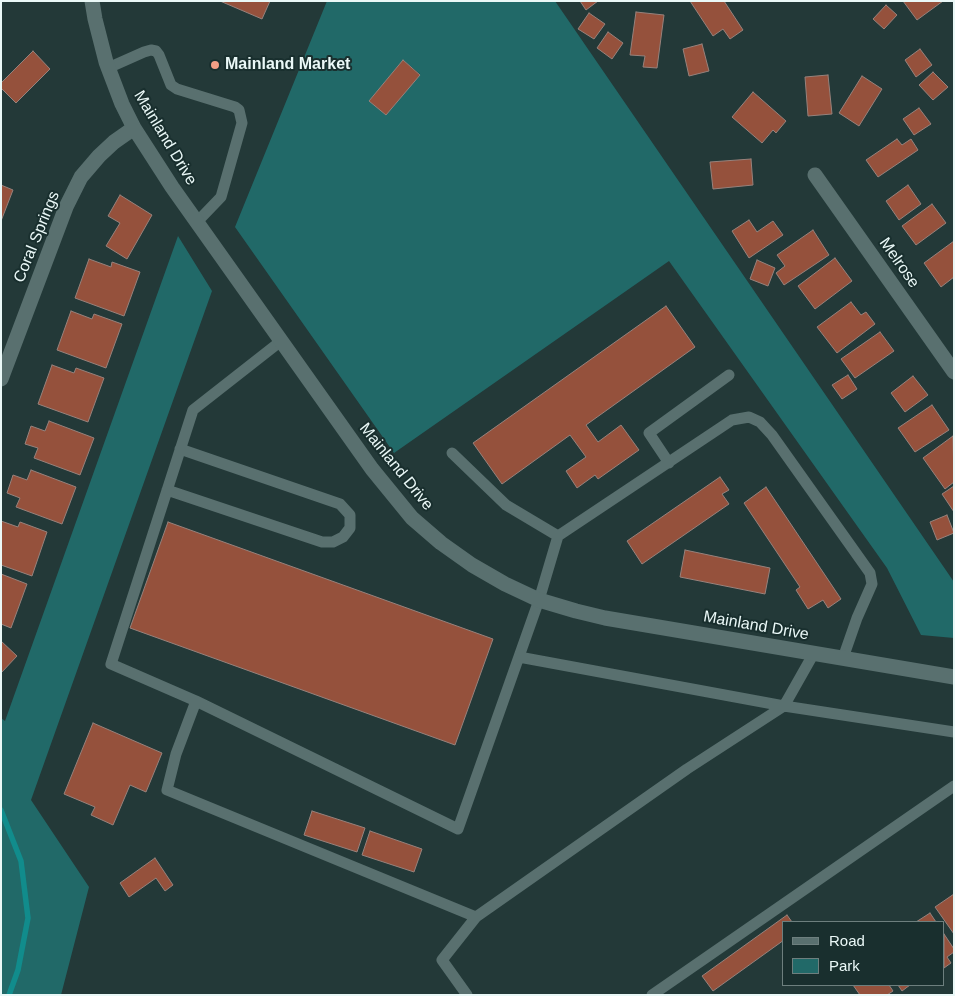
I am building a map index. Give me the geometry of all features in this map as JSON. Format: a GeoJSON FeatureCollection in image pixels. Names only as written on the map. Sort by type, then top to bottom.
{"type":"FeatureCollection","features":[{"type":"Feature","properties":{"kind":"main road","name":"Mainland Drive"},"geometry":{"type":"LineString","coordinates":[[92,1],[108,68],[134,128],[196,222],[372,469],[412,518],[441,543],[472,565],[504,584],[539,600],[576,611],[605,618],[954,677]]}},
{"type":"Feature","properties":{"kind":"main road","name":"Coral Springs"},"geometry":{"type":"LineString","coordinates":[[1,378],[66,207],[81,177],[114,142],[134,128]]}},
{"type":"Feature","properties":{"kind":"main road","name":"Melrose"},"geometry":{"type":"LineString","coordinates":[[815,175],[954,372]]}},
{"type":"Feature","properties":{"kind":"lane"},"geometry":{"type":"LineString","coordinates":[[108,68],[144,52],[156,50],[160,55],[171,85],[177,89],[235,107],[239,110],[242,123],[220,197],[196,222]]}},
{"type":"Feature","properties":{"kind":"lane"},"geometry":{"type":"LineString","coordinates":[[281,341],[193,410],[111,664],[196,701],[458,829],[539,600],[558,536],[732,420],[749,417],[760,422],[772,434],[870,573],[872,584],[857,618],[843,658]]}},
{"type":"Feature","properties":{"kind":"lane"},"geometry":{"type":"LineString","coordinates":[[669,463],[649,433],[730,375]]}},
{"type":"Feature","properties":{"kind":"lane"},"geometry":{"type":"LineString","coordinates":[[167,490],[322,542],[333,542],[343,537],[350,528],[350,515],[340,504],[180,449]]}},
{"type":"Feature","properties":{"kind":"lane"},"geometry":{"type":"LineString","coordinates":[[452,453],[506,505],[558,536]]}},
{"type":"Feature","properties":{"kind":"lane"},"geometry":{"type":"LineString","coordinates":[[467,995],[442,960],[476,917],[687,769],[784,706],[814,653]]}},
{"type":"Feature","properties":{"kind":"lane"},"geometry":{"type":"LineString","coordinates":[[519,657],[784,706],[954,732]]}},
{"type":"Feature","properties":{"kind":"lane"},"geometry":{"type":"LineString","coordinates":[[196,701],[176,754],[167,790],[476,917]]}},
{"type":"Feature","properties":{"kind":"lane"},"geometry":{"type":"LineString","coordinates":[[652,995],[954,786]]}},
{"type":"Feature","properties":{"kind":"green space"},"geometry":{"type":"Polygon","coordinates":[[[327,1],[555,1],[954,582],[954,638],[921,635],[887,568],[669,261],[394,453],[235,227],[327,1]],[[403,60],[369,101],[386,115],[420,74],[403,60]]]}},
{"type":"Feature","properties":{"kind":"green space"},"geometry":{"type":"Polygon","coordinates":[[[178,236],[212,291],[31,800],[89,887],[61,995],[1,995],[1,718],[5,721],[178,236]]]}},
{"type":"Feature","properties":{"kind":"building"},"geometry":{"type":"Polygon","coordinates":[[[220,1],[270,1],[262,19],[220,1]]]}},
{"type":"Feature","properties":{"kind":"building"},"geometry":{"type":"Polygon","coordinates":[[[580,1],[598,1],[586,10],[580,1]]]}},
{"type":"Feature","properties":{"kind":"building"},"geometry":{"type":"Polygon","coordinates":[[[690,1],[724,1],[743,30],[730,39],[723,29],[713,36],[690,1]]]}},
{"type":"Feature","properties":{"kind":"building"},"geometry":{"type":"Polygon","coordinates":[[[903,1],[943,1],[917,20],[903,1]]]}},
{"type":"Feature","properties":{"kind":"building"},"geometry":{"type":"Polygon","coordinates":[[[886,5],[897,15],[884,29],[873,19],[886,5]]]}},
{"type":"Feature","properties":{"kind":"building"},"geometry":{"type":"Polygon","coordinates":[[[636,12],[664,15],[657,68],[643,67],[645,56],[630,55],[636,12]]]}},
{"type":"Feature","properties":{"kind":"building"},"geometry":{"type":"Polygon","coordinates":[[[589,13],[605,24],[594,39],[578,29],[589,13]]]}},
{"type":"Feature","properties":{"kind":"building"},"geometry":{"type":"Polygon","coordinates":[[[608,32],[623,43],[612,59],[597,48],[608,32]]]}},
{"type":"Feature","properties":{"kind":"building"},"geometry":{"type":"Polygon","coordinates":[[[702,44],[709,71],[689,76],[683,49],[702,44]]]}},
{"type":"Feature","properties":{"kind":"building"},"geometry":{"type":"Polygon","coordinates":[[[920,49],[932,65],[916,77],[905,60],[920,49]]]}},
{"type":"Feature","properties":{"kind":"building"},"geometry":{"type":"Polygon","coordinates":[[[33,51],[50,69],[16,103],[1,88],[1,83],[33,51]]]}},
{"type":"Feature","properties":{"kind":"building"},"geometry":{"type":"Polygon","coordinates":[[[403,60],[420,75],[386,115],[369,101],[403,60]]]}},
{"type":"Feature","properties":{"kind":"building"},"geometry":{"type":"Polygon","coordinates":[[[933,72],[948,87],[933,100],[919,85],[933,72]]]}},
{"type":"Feature","properties":{"kind":"building"},"geometry":{"type":"Polygon","coordinates":[[[828,75],[832,114],[808,116],[805,77],[828,75]]]}},
{"type":"Feature","properties":{"kind":"building"},"geometry":{"type":"Polygon","coordinates":[[[862,76],[882,89],[859,126],[839,113],[862,76]]]}},
{"type":"Feature","properties":{"kind":"building"},"geometry":{"type":"Polygon","coordinates":[[[753,92],[786,121],[776,133],[773,130],[762,143],[732,117],[753,92]]]}},
{"type":"Feature","properties":{"kind":"building"},"geometry":{"type":"Polygon","coordinates":[[[919,108],[931,124],[914,135],[903,119],[919,108]]]}},
{"type":"Feature","properties":{"kind":"building"},"geometry":{"type":"Polygon","coordinates":[[[897,139],[902,145],[911,139],[918,150],[878,177],[866,160],[897,139]]]}},
{"type":"Feature","properties":{"kind":"building"},"geometry":{"type":"Polygon","coordinates":[[[751,159],[753,185],[713,189],[710,162],[751,159]]]}},
{"type":"Feature","properties":{"kind":"building"},"geometry":{"type":"Polygon","coordinates":[[[1,185],[13,190],[1,221],[1,185]]]}},
{"type":"Feature","properties":{"kind":"building"},"geometry":{"type":"Polygon","coordinates":[[[908,185],[921,204],[899,220],[886,201],[908,185]]]}},
{"type":"Feature","properties":{"kind":"building"},"geometry":{"type":"Polygon","coordinates":[[[120,195],[152,215],[127,259],[106,246],[120,223],[108,216],[120,195]]]}},
{"type":"Feature","properties":{"kind":"building"},"geometry":{"type":"Polygon","coordinates":[[[932,204],[946,223],[916,245],[902,226],[932,204]]]}},
{"type":"Feature","properties":{"kind":"building"},"geometry":{"type":"Polygon","coordinates":[[[749,220],[757,232],[773,221],[783,235],[749,258],[732,231],[749,220]]]}},
{"type":"Feature","properties":{"kind":"building"},"geometry":{"type":"Polygon","coordinates":[[[813,230],[829,255],[784,285],[776,273],[785,266],[777,255],[813,230]]]}},
{"type":"Feature","properties":{"kind":"building"},"geometry":{"type":"Polygon","coordinates":[[[954,241],[954,277],[941,287],[924,263],[954,241]]]}},
{"type":"Feature","properties":{"kind":"building"},"geometry":{"type":"Polygon","coordinates":[[[835,258],[852,281],[815,309],[798,286],[835,258]]]}},
{"type":"Feature","properties":{"kind":"building"},"geometry":{"type":"Polygon","coordinates":[[[89,259],[111,267],[112,262],[140,272],[124,316],[75,298],[89,259]]]}},
{"type":"Feature","properties":{"kind":"building"},"geometry":{"type":"Polygon","coordinates":[[[757,260],[775,268],[768,286],[750,279],[757,260]]]}},
{"type":"Feature","properties":{"kind":"building"},"geometry":{"type":"Polygon","coordinates":[[[851,302],[861,315],[866,312],[875,324],[837,353],[817,327],[851,302]]]}},
{"type":"Feature","properties":{"kind":"building"},"geometry":{"type":"Polygon","coordinates":[[[666,306],[695,347],[586,425],[598,442],[621,425],[639,450],[598,479],[595,475],[577,488],[566,471],[586,457],[570,435],[502,484],[473,443],[666,306]]]}},
{"type":"Feature","properties":{"kind":"building"},"geometry":{"type":"Polygon","coordinates":[[[71,311],[92,319],[94,314],[122,324],[106,368],[57,350],[71,311]]]}},
{"type":"Feature","properties":{"kind":"building"},"geometry":{"type":"Polygon","coordinates":[[[880,332],[894,351],[855,378],[841,359],[880,332]]]}},
{"type":"Feature","properties":{"kind":"building"},"geometry":{"type":"Polygon","coordinates":[[[52,365],[74,373],[76,368],[104,378],[88,422],[38,404],[52,365]]]}},
{"type":"Feature","properties":{"kind":"building"},"geometry":{"type":"Polygon","coordinates":[[[848,375],[857,389],[842,399],[832,385],[848,375]]]}},
{"type":"Feature","properties":{"kind":"building"},"geometry":{"type":"Polygon","coordinates":[[[913,376],[928,395],[905,412],[891,393],[913,376]]]}},
{"type":"Feature","properties":{"kind":"building"},"geometry":{"type":"Polygon","coordinates":[[[932,405],[949,430],[915,452],[898,428],[932,405]]]}},
{"type":"Feature","properties":{"kind":"building"},"geometry":{"type":"Polygon","coordinates":[[[49,421],[94,438],[80,475],[34,458],[38,448],[25,444],[31,426],[45,431],[49,421]]]}},
{"type":"Feature","properties":{"kind":"building"},"geometry":{"type":"Polygon","coordinates":[[[953,436],[954,482],[945,489],[923,458],[953,436]]]}},
{"type":"Feature","properties":{"kind":"building"},"geometry":{"type":"Polygon","coordinates":[[[31,470],[76,487],[62,524],[16,507],[20,498],[7,493],[13,475],[27,480],[31,470]]]}},
{"type":"Feature","properties":{"kind":"building"},"geometry":{"type":"Polygon","coordinates":[[[720,477],[729,490],[722,494],[729,504],[642,564],[627,541],[720,477]]]}},
{"type":"Feature","properties":{"kind":"building"},"geometry":{"type":"Polygon","coordinates":[[[954,486],[954,512],[942,494],[954,486]]]}},
{"type":"Feature","properties":{"kind":"building"},"geometry":{"type":"Polygon","coordinates":[[[766,487],[841,599],[828,608],[823,600],[808,609],[796,590],[800,587],[744,503],[766,487]]]}},
{"type":"Feature","properties":{"kind":"building"},"geometry":{"type":"Polygon","coordinates":[[[947,515],[954,533],[937,540],[930,522],[947,515]]]}},
{"type":"Feature","properties":{"kind":"building"},"geometry":{"type":"Polygon","coordinates":[[[1,521],[18,527],[20,522],[47,532],[32,576],[1,565],[1,521]]]}},
{"type":"Feature","properties":{"kind":"building"},"geometry":{"type":"Polygon","coordinates":[[[168,522],[493,639],[455,745],[130,628],[168,522]]]}},
{"type":"Feature","properties":{"kind":"building"},"geometry":{"type":"Polygon","coordinates":[[[685,550],[770,568],[765,594],[680,577],[685,550]]]}},
{"type":"Feature","properties":{"kind":"building"},"geometry":{"type":"Polygon","coordinates":[[[1,574],[27,584],[11,628],[1,624],[1,574]]]}},
{"type":"Feature","properties":{"kind":"building"},"geometry":{"type":"Polygon","coordinates":[[[1,641],[17,656],[1,673],[1,641]]]}},
{"type":"Feature","properties":{"kind":"building"},"geometry":{"type":"Polygon","coordinates":[[[93,723],[162,753],[146,792],[130,785],[113,825],[91,815],[95,807],[64,794],[93,723]]]}},
{"type":"Feature","properties":{"kind":"building"},"geometry":{"type":"Polygon","coordinates":[[[312,811],[365,828],[357,852],[304,835],[312,811]]]}},
{"type":"Feature","properties":{"kind":"building"},"geometry":{"type":"Polygon","coordinates":[[[370,831],[422,849],[414,872],[362,855],[370,831]]]}},
{"type":"Feature","properties":{"kind":"building"},"geometry":{"type":"Polygon","coordinates":[[[155,858],[173,885],[165,891],[156,878],[129,897],[120,883],[155,858]]]}},
{"type":"Feature","properties":{"kind":"building"},"geometry":{"type":"Polygon","coordinates":[[[954,894],[954,934],[945,921],[935,907],[954,894]]]}},
{"type":"Feature","properties":{"kind":"building"},"geometry":{"type":"Polygon","coordinates":[[[930,913],[935,921],[918,921],[930,913]]]}},
{"type":"Feature","properties":{"kind":"building"},"geometry":{"type":"Polygon","coordinates":[[[787,915],[791,921],[782,921],[782,941],[713,991],[702,976],[787,915]]]}},
{"type":"Feature","properties":{"kind":"building"},"geometry":{"type":"Polygon","coordinates":[[[945,936],[954,949],[954,952],[947,957],[951,963],[945,967],[945,936]]]}},
{"type":"Feature","properties":{"kind":"building"},"geometry":{"type":"Polygon","coordinates":[[[854,986],[890,986],[893,991],[887,995],[860,995],[854,986]]]}},
{"type":"Feature","properties":{"kind":"building"},"geometry":{"type":"Polygon","coordinates":[[[899,986],[909,986],[902,991],[899,986]]]}},
{"type":"Feature","properties":{"kind":"waterway"},"geometry":{"type":"LineString","coordinates":[[1,810],[21,861],[28,918],[18,970],[9,995]]}},
{"type":"Feature","properties":{"kind":"place","name":"Mainland Market"},"geometry":{"type":"Point","coordinates":[215,65]}}]}
